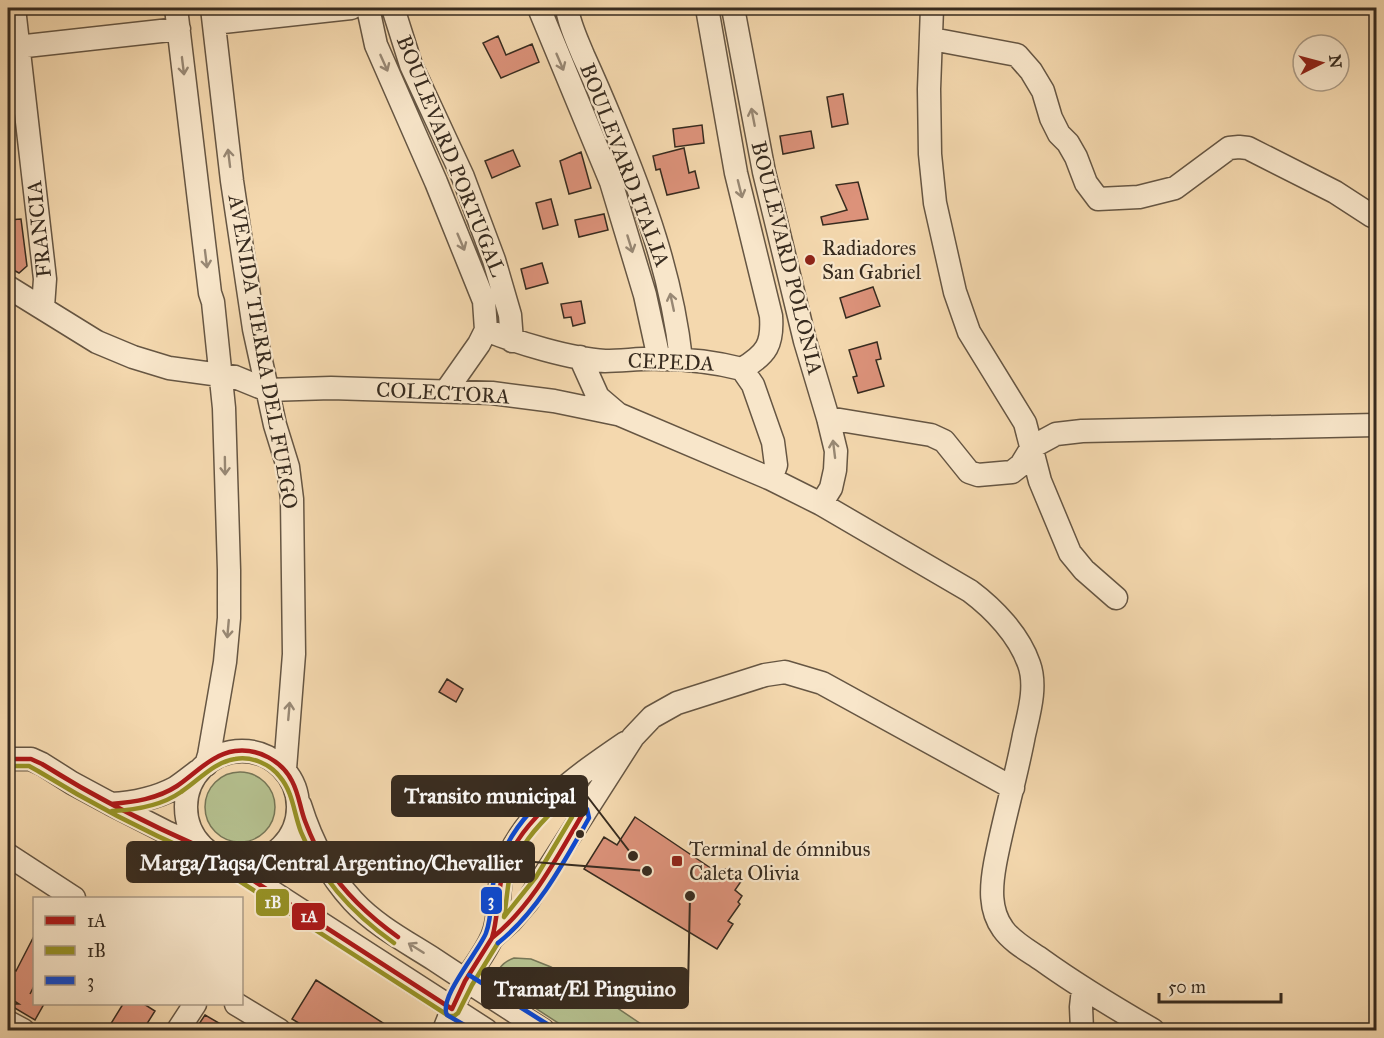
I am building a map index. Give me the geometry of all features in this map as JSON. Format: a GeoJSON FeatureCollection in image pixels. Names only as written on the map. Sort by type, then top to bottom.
{"type":"FeatureCollection","features":[{"type":"Feature","properties":{"kind":"street","name":"FRANCIA"},"geometry":{"type":"LineString","coordinates":[[14,8],[13,47],[45,279],[43,307]]}},
{"type":"Feature","properties":{"kind":"street"},"geometry":{"type":"LineString","coordinates":[[213,15],[351,8]]}},
{"type":"Feature","properties":{"kind":"street","name":"BOULEVARD PORTUGAL"},"geometry":{"type":"LineString","coordinates":[[368,8],[376,45],[440,192],[484,301],[486,330]]}},
{"type":"Feature","properties":{"kind":"street","name":"BOULEVARD PORTUGAL"},"geometry":{"type":"LineString","coordinates":[[393,8],[411,65],[463,177],[494,260],[510,315],[512,341]]}},
{"type":"Feature","properties":{"kind":"street","name":"BOULEVARD ITALIA"},"geometry":{"type":"LineString","coordinates":[[539,8],[611,182],[645,295],[670,359]]}},
{"type":"Feature","properties":{"kind":"street","name":"BOULEVARD ITALIA"},"geometry":{"type":"LineString","coordinates":[[567,8],[571,27],[613,124],[654,229],[666,271],[676,321],[670,359]]}},
{"type":"Feature","properties":{"kind":"street","name":"BOULEVARD POLONIA"},"geometry":{"type":"LineString","coordinates":[[707,8],[736,172],[771,316],[772,334],[767,350],[742,369]]}},
{"type":"Feature","properties":{"kind":"street","name":"BOULEVARD POLONIA"},"geometry":{"type":"LineString","coordinates":[[733,8],[764,171],[802,330],[836,451],[831,488],[821,504]]}},
{"type":"Feature","properties":{"kind":"street"},"geometry":{"type":"LineString","coordinates":[[932,8],[929,89],[930,154],[935,203],[955,292],[969,332],[1025,423],[1040,481],[1070,553],[1084,570],[1116,598]]}},
{"type":"Feature","properties":{"kind":"street","name":"AVENIDA TIERRA DEL FUEGO"},"geometry":{"type":"LineString","coordinates":[[213,15],[232,181],[254,329],[267,390],[288,467],[292,499],[294,654],[285,769]]}},
{"type":"Feature","properties":{"kind":"street"},"geometry":{"type":"LineString","coordinates":[[13,47],[178,18]]}},
{"type":"Feature","properties":{"kind":"street","name":"AVENIDA TIERRA DEL FUEGO"},"geometry":{"type":"LineString","coordinates":[[178,18],[224,408],[228,527],[229,618],[225,662],[209,755],[203,767]]}},
{"type":"Feature","properties":{"kind":"street"},"geometry":{"type":"LineString","coordinates":[[932,39],[1017,55],[1031,71],[1043,91],[1051,118],[1059,134],[1072,150],[1086,183],[1098,199],[1139,197],[1175,188],[1229,148],[1239,147],[1248,148],[1335,192],[1372,216],[1377,216]]}},
{"type":"Feature","properties":{"kind":"street"},"geometry":{"type":"LineString","coordinates":[[8,287],[97,342],[133,357],[169,368],[235,377],[267,390]]}},
{"type":"Feature","properties":{"kind":"street"},"geometry":{"type":"LineString","coordinates":[[446,391],[479,344],[486,330]]}},
{"type":"Feature","properties":{"kind":"street","name":"CEPEDA"},"geometry":{"type":"LineString","coordinates":[[486,330],[512,341],[604,361],[670,359],[718,362],[742,369],[753,385],[773,442],[776,465],[771,480]]}},
{"type":"Feature","properties":{"kind":"street"},"geometry":{"type":"LineString","coordinates":[[580,357],[598,397],[618,414],[821,504],[970,591],[987,604],[1007,626],[1030,666],[1032,684],[1014,788],[997,855],[991,897],[996,916],[1003,930],[1016,942],[1083,989],[1153,1030]]}},
{"type":"Feature","properties":{"kind":"street","name":"COLECTORA"},"geometry":{"type":"LineString","coordinates":[[267,390],[332,388],[492,393],[554,401],[618,414]]}},
{"type":"Feature","properties":{"kind":"street"},"geometry":{"type":"LineString","coordinates":[[828,418],[931,435],[944,441],[969,472],[978,475],[1012,472],[1021,465],[1032,447],[1056,434],[1082,431],[1377,425]]}},
{"type":"Feature","properties":{"kind":"street"},"geometry":{"type":"LineString","coordinates":[[492,938],[506,927],[528,901],[633,737],[652,717],[677,703],[765,675],[785,672],[822,683],[1014,788]]}},
{"type":"Feature","properties":{"kind":"street"},"geometry":{"type":"LineString","coordinates":[[444,1030],[465,981],[492,938],[501,882],[513,847],[532,820],[557,796],[591,766],[633,737]]}},
{"type":"Feature","properties":{"kind":"street"},"geometry":{"type":"LineString","coordinates":[[111,804],[142,800],[175,788],[222,755],[246,751],[268,757],[285,769],[296,790],[306,824],[319,852],[341,887],[355,903],[388,930],[543,1030]]}},
{"type":"Feature","properties":{"kind":"street"},"geometry":{"type":"LineString","coordinates":[[8,759],[24,758],[42,764],[111,804],[203,848],[486,1030]]}},
{"type":"Feature","properties":{"kind":"street"},"geometry":{"type":"LineString","coordinates":[[203,767],[193,780],[186,805],[191,830],[203,848]]}},
{"type":"Feature","properties":{"kind":"street"},"geometry":{"type":"LineString","coordinates":[[557,796],[582,815]]}},
{"type":"Feature","properties":{"kind":"street"},"geometry":{"type":"LineString","coordinates":[[225,861],[242,864],[256,862],[282,848],[297,823],[298,801]]}},
{"type":"Feature","properties":{"kind":"street"},"geometry":{"type":"LineString","coordinates":[[8,855],[72,897]]}},
{"type":"Feature","properties":{"kind":"street"},"geometry":{"type":"LineString","coordinates":[[501,882],[528,901]]}},
{"type":"Feature","properties":{"kind":"street"},"geometry":{"type":"LineString","coordinates":[[1082,1030],[1083,989]]}},
{"type":"Feature","properties":{"kind":"street"},"geometry":{"type":"LineString","coordinates":[[178,1030],[194,1005]]}},
{"type":"Feature","properties":{"kind":"street"},"geometry":{"type":"LineString","coordinates":[[246,1016],[279,1030]]}},
{"type":"Feature","properties":{"kind":"street"},"geometry":{"type":"LineString","coordinates":[[8,1022],[23,1030]]}},
{"type":"Feature","properties":{"kind":"green space"},"geometry":{"type":"Polygon","coordinates":[[[240,772],[259,778],[269,788],[275,807],[269,826],[259,836],[240,842],[221,836],[211,826],[205,807],[211,788],[221,778],[240,772]]]}},
{"type":"Feature","properties":{"kind":"green space"},"geometry":{"type":"Polygon","coordinates":[[[514,958],[531,959],[551,967],[650,1030],[569,1030],[495,982],[501,967],[514,958]]]}},
{"type":"Feature","properties":{"kind":"building"},"geometry":{"type":"Polygon","coordinates":[[[498,36],[506,55],[532,44],[539,62],[501,78],[483,43],[498,36]]]}},
{"type":"Feature","properties":{"kind":"building"},"geometry":{"type":"Polygon","coordinates":[[[843,94],[848,124],[832,127],[827,97],[843,94]]]}},
{"type":"Feature","properties":{"kind":"building"},"geometry":{"type":"Polygon","coordinates":[[[702,125],[704,143],[675,147],[673,129],[702,125]]]}},
{"type":"Feature","properties":{"kind":"building"},"geometry":{"type":"Polygon","coordinates":[[[811,131],[814,148],[783,154],[780,136],[811,131]]]}},
{"type":"Feature","properties":{"kind":"building"},"geometry":{"type":"Polygon","coordinates":[[[684,148],[689,173],[695,171],[699,188],[667,195],[660,169],[656,170],[653,156],[684,148]]]}},
{"type":"Feature","properties":{"kind":"building"},"geometry":{"type":"Polygon","coordinates":[[[513,150],[520,166],[492,178],[485,161],[513,150]]]}},
{"type":"Feature","properties":{"kind":"building"},"geometry":{"type":"Polygon","coordinates":[[[581,152],[591,188],[569,194],[560,161],[581,152]]]}},
{"type":"Feature","properties":{"kind":"building"},"geometry":{"type":"Polygon","coordinates":[[[858,182],[868,219],[823,225],[821,217],[847,210],[836,185],[858,182]]]}},
{"type":"Feature","properties":{"kind":"building"},"geometry":{"type":"Polygon","coordinates":[[[551,199],[558,225],[543,229],[536,203],[551,199]]]}},
{"type":"Feature","properties":{"kind":"building"},"geometry":{"type":"Polygon","coordinates":[[[604,214],[608,230],[579,237],[575,220],[604,214]]]}},
{"type":"Feature","properties":{"kind":"building"},"geometry":{"type":"Polygon","coordinates":[[[21,219],[27,266],[19,273],[8,267],[8,220],[21,219]]]}},
{"type":"Feature","properties":{"kind":"building"},"geometry":{"type":"Polygon","coordinates":[[[542,263],[548,283],[526,289],[521,269],[542,263]]]}},
{"type":"Feature","properties":{"kind":"building"},"geometry":{"type":"Polygon","coordinates":[[[873,287],[880,306],[846,318],[840,298],[873,287]]]}},
{"type":"Feature","properties":{"kind":"building"},"geometry":{"type":"Polygon","coordinates":[[[581,301],[585,323],[573,326],[571,317],[564,318],[561,304],[581,301]]]}},
{"type":"Feature","properties":{"kind":"building"},"geometry":{"type":"Polygon","coordinates":[[[877,342],[881,359],[876,360],[884,386],[858,393],[853,377],[857,376],[849,350],[877,342]]]}},
{"type":"Feature","properties":{"kind":"building"},"geometry":{"type":"Polygon","coordinates":[[[447,679],[463,689],[456,702],[439,692],[447,679]]]}},
{"type":"Feature","properties":{"kind":"building"},"geometry":{"type":"Polygon","coordinates":[[[635,817],[721,875],[725,869],[742,880],[735,890],[742,896],[738,902],[740,904],[728,921],[733,924],[717,949],[584,869],[604,837],[617,845],[635,817]]]}},
{"type":"Feature","properties":{"kind":"building"},"geometry":{"type":"Polygon","coordinates":[[[33,938],[33,1005],[43,1005],[35,1020],[8,1004],[19,1004],[8,997],[8,966],[16,971],[33,938]]]}},
{"type":"Feature","properties":{"kind":"building"},"geometry":{"type":"Polygon","coordinates":[[[316,980],[394,1030],[310,1030],[292,1019],[316,980]]]}},
{"type":"Feature","properties":{"kind":"building"},"geometry":{"type":"Polygon","coordinates":[[[122,1005],[146,1005],[155,1011],[143,1030],[107,1030],[122,1005]]]}},
{"type":"Feature","properties":{"kind":"building"},"geometry":{"type":"Polygon","coordinates":[[[205,1015],[231,1030],[195,1030],[205,1015]]]}},
{"type":"Feature","properties":{"kind":"transit line","name":"1A"},"geometry":{"type":"LineString","coordinates":[[111,804],[137,801],[161,794],[177,786],[211,760],[227,753],[244,751],[268,757],[282,767],[292,781],[312,839],[334,877],[359,905],[398,937]]}},
{"type":"Feature","properties":{"kind":"transit line","name":"1B"},"geometry":{"type":"LineString","coordinates":[[112,811],[139,808],[165,801],[227,761],[241,758],[260,762],[276,772],[284,783],[291,796],[301,832],[328,880],[352,908],[394,943]]}},
{"type":"Feature","properties":{"kind":"transit line","name":"1A"},"geometry":{"type":"LineString","coordinates":[[8,759],[31,759],[42,764],[121,809],[203,848],[452,1009],[465,981],[492,938]]}},
{"type":"Feature","properties":{"kind":"transit line","name":"1B"},"geometry":{"type":"LineString","coordinates":[[8,766],[29,766],[117,816],[199,855],[449,1016],[458,1013],[498,943]]}},
{"type":"Feature","properties":{"kind":"transit line","name":"3"},"geometry":{"type":"LineString","coordinates":[[473,1030],[447,1015],[448,998],[486,933],[490,919],[495,874],[507,845],[531,811],[550,792],[560,789],[587,809],[589,818],[538,901],[498,943]]}},
{"type":"Feature","properties":{"kind":"transit line","name":"1A"},"geometry":{"type":"LineString","coordinates":[[557,796],[582,815],[531,897],[492,938],[502,877],[510,854],[531,823],[557,796]]}},
{"type":"Feature","properties":{"kind":"transit line","name":"1B"},"geometry":{"type":"LineString","coordinates":[[558,806],[572,817],[536,877],[504,917],[509,880],[516,859],[535,830],[558,806]]}},
{"type":"Feature","properties":{"kind":"transit line","name":"3"},"geometry":{"type":"LineString","coordinates":[[469,975],[547,1024]]}},
{"type":"Feature","properties":{"kind":"place","name":"Radiadores San Gabriel"},"geometry":{"type":"Point","coordinates":[810,260]}},
{"type":"Feature","properties":{"kind":"place","name":"Transito municipal"},"geometry":{"type":"Point","coordinates":[633,856]}},
{"type":"Feature","properties":{"kind":"place","name":"Terminal de ómnibus Caleta Olivia"},"geometry":{"type":"Point","coordinates":[677,861]}},
{"type":"Feature","properties":{"kind":"place","name":"Marga/Taqsa/Central Argentino/Chevallier"},"geometry":{"type":"Point","coordinates":[647,871]}},
{"type":"Feature","properties":{"kind":"place","name":"Tramat/El Pinguino"},"geometry":{"type":"Point","coordinates":[690,896]}}]}
